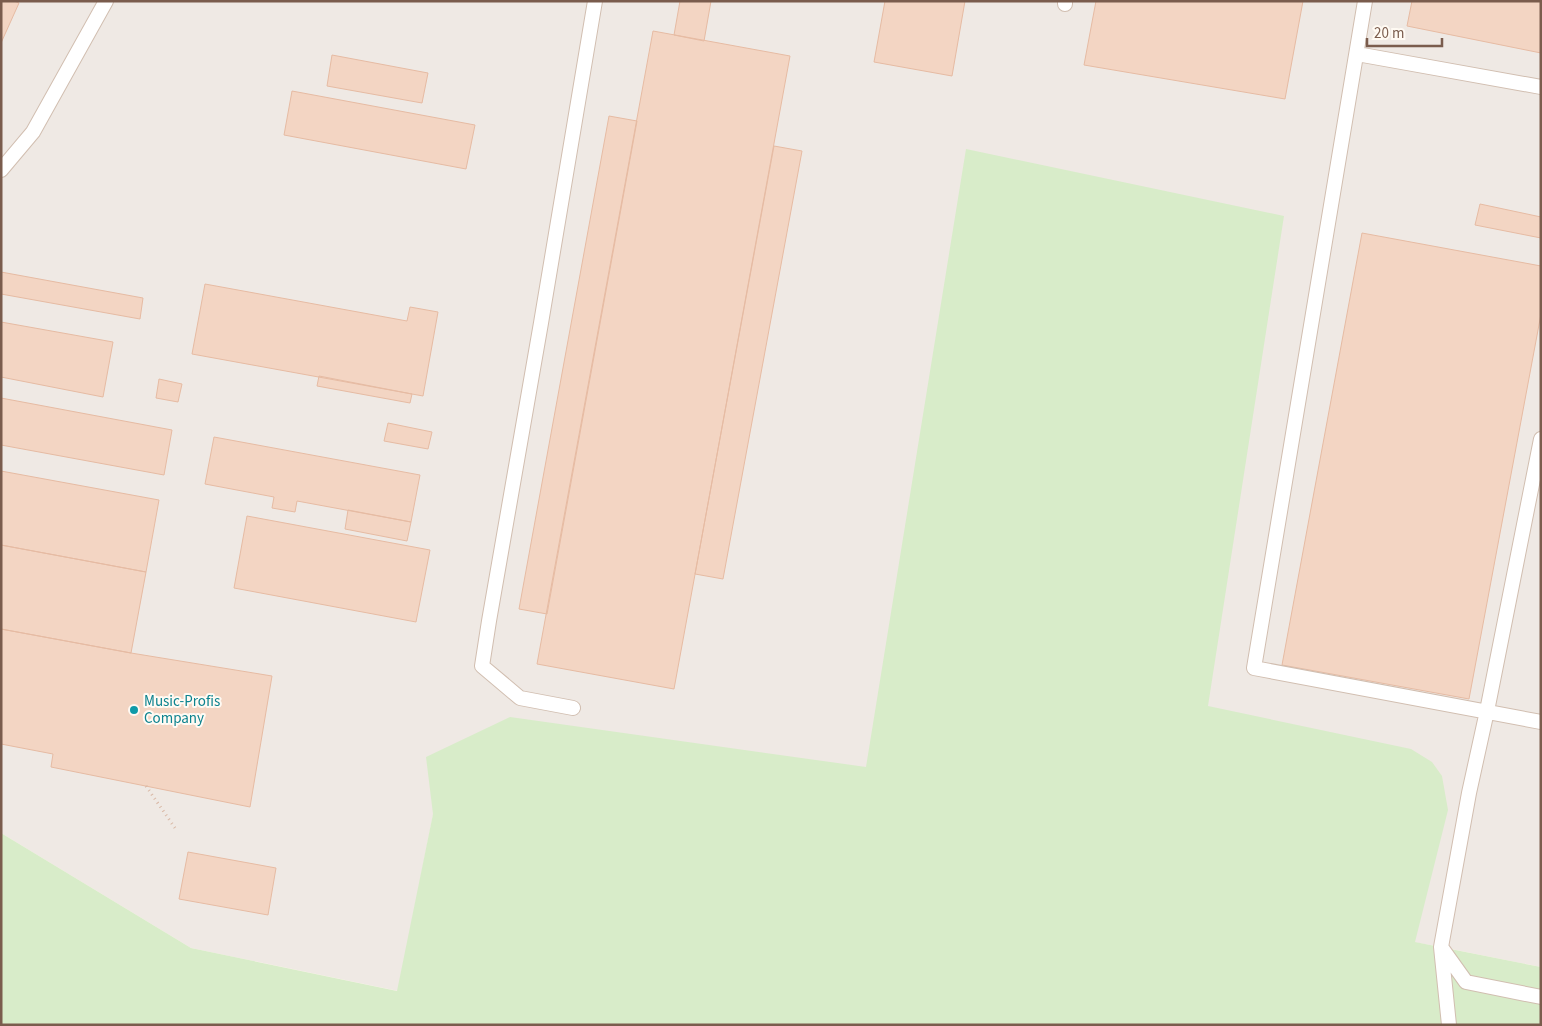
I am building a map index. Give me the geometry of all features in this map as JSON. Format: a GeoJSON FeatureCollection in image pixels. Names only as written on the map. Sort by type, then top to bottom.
{"type":"FeatureCollection","features":[{"type":"Feature","properties":{"kind":"lane"},"geometry":{"type":"LineString","coordinates":[[1,170],[33,132],[106,1]]}},
{"type":"Feature","properties":{"kind":"lane"},"geometry":{"type":"LineString","coordinates":[[573,708],[520,698],[482,666],[488,621],[595,1]]}},
{"type":"Feature","properties":{"kind":"lane"},"geometry":{"type":"LineString","coordinates":[[1366,1],[1254,668],[1541,722]]}},
{"type":"Feature","properties":{"kind":"lane"},"geometry":{"type":"LineString","coordinates":[[1357,54],[1541,87]]}},
{"type":"Feature","properties":{"kind":"lane"},"geometry":{"type":"LineString","coordinates":[[1450,1025],[1441,947],[1469,793],[1541,438]]}},
{"type":"Feature","properties":{"kind":"lane"},"geometry":{"type":"LineString","coordinates":[[1441,947],[1466,982],[1541,997]]}},
{"type":"Feature","properties":{"kind":"path"},"geometry":{"type":"LineString","coordinates":[[146,786],[175,828]]}},
{"type":"Feature","properties":{"kind":"shaded area"},"geometry":{"type":"Polygon","coordinates":[[[1,1],[1541,1],[1541,967],[1441,947],[512,778],[433,815],[398,991],[191,948],[1,833],[1,1]]]}},
{"type":"Feature","properties":{"kind":"green space"},"geometry":{"type":"Polygon","coordinates":[[[966,149],[1284,216],[1208,706],[1411,749],[1432,762],[1442,776],[1448,810],[1415,942],[1541,967],[1541,1025],[1,1025],[1,833],[191,948],[397,991],[433,814],[426,757],[510,717],[866,767],[966,149]]]}},
{"type":"Feature","properties":{"kind":"building"},"geometry":{"type":"Polygon","coordinates":[[[1,1],[19,3],[1,43],[1,1]]]}},
{"type":"Feature","properties":{"kind":"building"},"geometry":{"type":"Polygon","coordinates":[[[680,1],[711,1],[704,41],[674,35],[680,1]]]}},
{"type":"Feature","properties":{"kind":"building"},"geometry":{"type":"Polygon","coordinates":[[[885,1],[965,1],[952,76],[874,62],[885,1]]]}},
{"type":"Feature","properties":{"kind":"building"},"geometry":{"type":"Polygon","coordinates":[[[1096,1],[1303,1],[1285,99],[1084,65],[1096,1]]]}},
{"type":"Feature","properties":{"kind":"building"},"geometry":{"type":"Polygon","coordinates":[[[1412,1],[1541,1],[1541,53],[1407,26],[1412,1]]]}},
{"type":"Feature","properties":{"kind":"building"},"geometry":{"type":"Polygon","coordinates":[[[653,31],[790,56],[674,689],[537,664],[653,31]]]}},
{"type":"Feature","properties":{"kind":"building"},"geometry":{"type":"Polygon","coordinates":[[[332,55],[428,73],[422,103],[327,86],[332,55]]]}},
{"type":"Feature","properties":{"kind":"building"},"geometry":{"type":"Polygon","coordinates":[[[292,91],[475,125],[466,169],[284,135],[292,91]]]}},
{"type":"Feature","properties":{"kind":"building"},"geometry":{"type":"Polygon","coordinates":[[[609,116],[637,121],[547,614],[519,609],[609,116]]]}},
{"type":"Feature","properties":{"kind":"building"},"geometry":{"type":"Polygon","coordinates":[[[774,146],[802,151],[723,579],[695,574],[774,146]]]}},
{"type":"Feature","properties":{"kind":"building"},"geometry":{"type":"Polygon","coordinates":[[[1480,204],[1541,217],[1541,238],[1475,225],[1480,204]]]}},
{"type":"Feature","properties":{"kind":"building"},"geometry":{"type":"Polygon","coordinates":[[[1362,233],[1541,266],[1541,314],[1469,699],[1282,665],[1362,233]]]}},
{"type":"Feature","properties":{"kind":"building"},"geometry":{"type":"Polygon","coordinates":[[[1,272],[143,298],[140,319],[1,294],[1,272]]]}},
{"type":"Feature","properties":{"kind":"building"},"geometry":{"type":"Polygon","coordinates":[[[205,284],[407,321],[410,307],[438,312],[423,396],[192,354],[205,284]]]}},
{"type":"Feature","properties":{"kind":"building"},"geometry":{"type":"Polygon","coordinates":[[[1,322],[113,342],[103,397],[1,377],[1,322]]]}},
{"type":"Feature","properties":{"kind":"building"},"geometry":{"type":"Polygon","coordinates":[[[319,376],[412,394],[410,403],[317,386],[319,376]]]}},
{"type":"Feature","properties":{"kind":"building"},"geometry":{"type":"Polygon","coordinates":[[[159,379],[182,384],[178,402],[156,398],[159,379]]]}},
{"type":"Feature","properties":{"kind":"building"},"geometry":{"type":"Polygon","coordinates":[[[1,398],[172,430],[164,475],[1,445],[1,398]]]}},
{"type":"Feature","properties":{"kind":"building"},"geometry":{"type":"Polygon","coordinates":[[[388,423],[432,432],[428,449],[384,441],[388,423]]]}},
{"type":"Feature","properties":{"kind":"building"},"geometry":{"type":"Polygon","coordinates":[[[214,437],[420,475],[411,522],[297,501],[295,512],[272,508],[274,497],[205,484],[214,437]]]}},
{"type":"Feature","properties":{"kind":"building"},"geometry":{"type":"Polygon","coordinates":[[[1,471],[159,500],[146,572],[1,545],[1,471]]]}},
{"type":"Feature","properties":{"kind":"building"},"geometry":{"type":"Polygon","coordinates":[[[348,510],[411,522],[407,541],[345,529],[348,510]]]}},
{"type":"Feature","properties":{"kind":"building"},"geometry":{"type":"Polygon","coordinates":[[[247,516],[430,550],[416,622],[234,588],[247,516]]]}},
{"type":"Feature","properties":{"kind":"building"},"geometry":{"type":"Polygon","coordinates":[[[1,545],[146,572],[131,653],[1,629],[1,545]]]}},
{"type":"Feature","properties":{"kind":"building","name":"Music-Profis Company"},"geometry":{"type":"Polygon","coordinates":[[[1,629],[272,676],[250,807],[51,767],[53,754],[1,744],[1,629]]]}},
{"type":"Feature","properties":{"kind":"building"},"geometry":{"type":"Polygon","coordinates":[[[188,852],[276,868],[268,915],[179,899],[188,852]]]}},
{"type":"Feature","properties":{"kind":"place","name":"Music-Profis Company"},"geometry":{"type":"Point","coordinates":[134,710]}}]}
